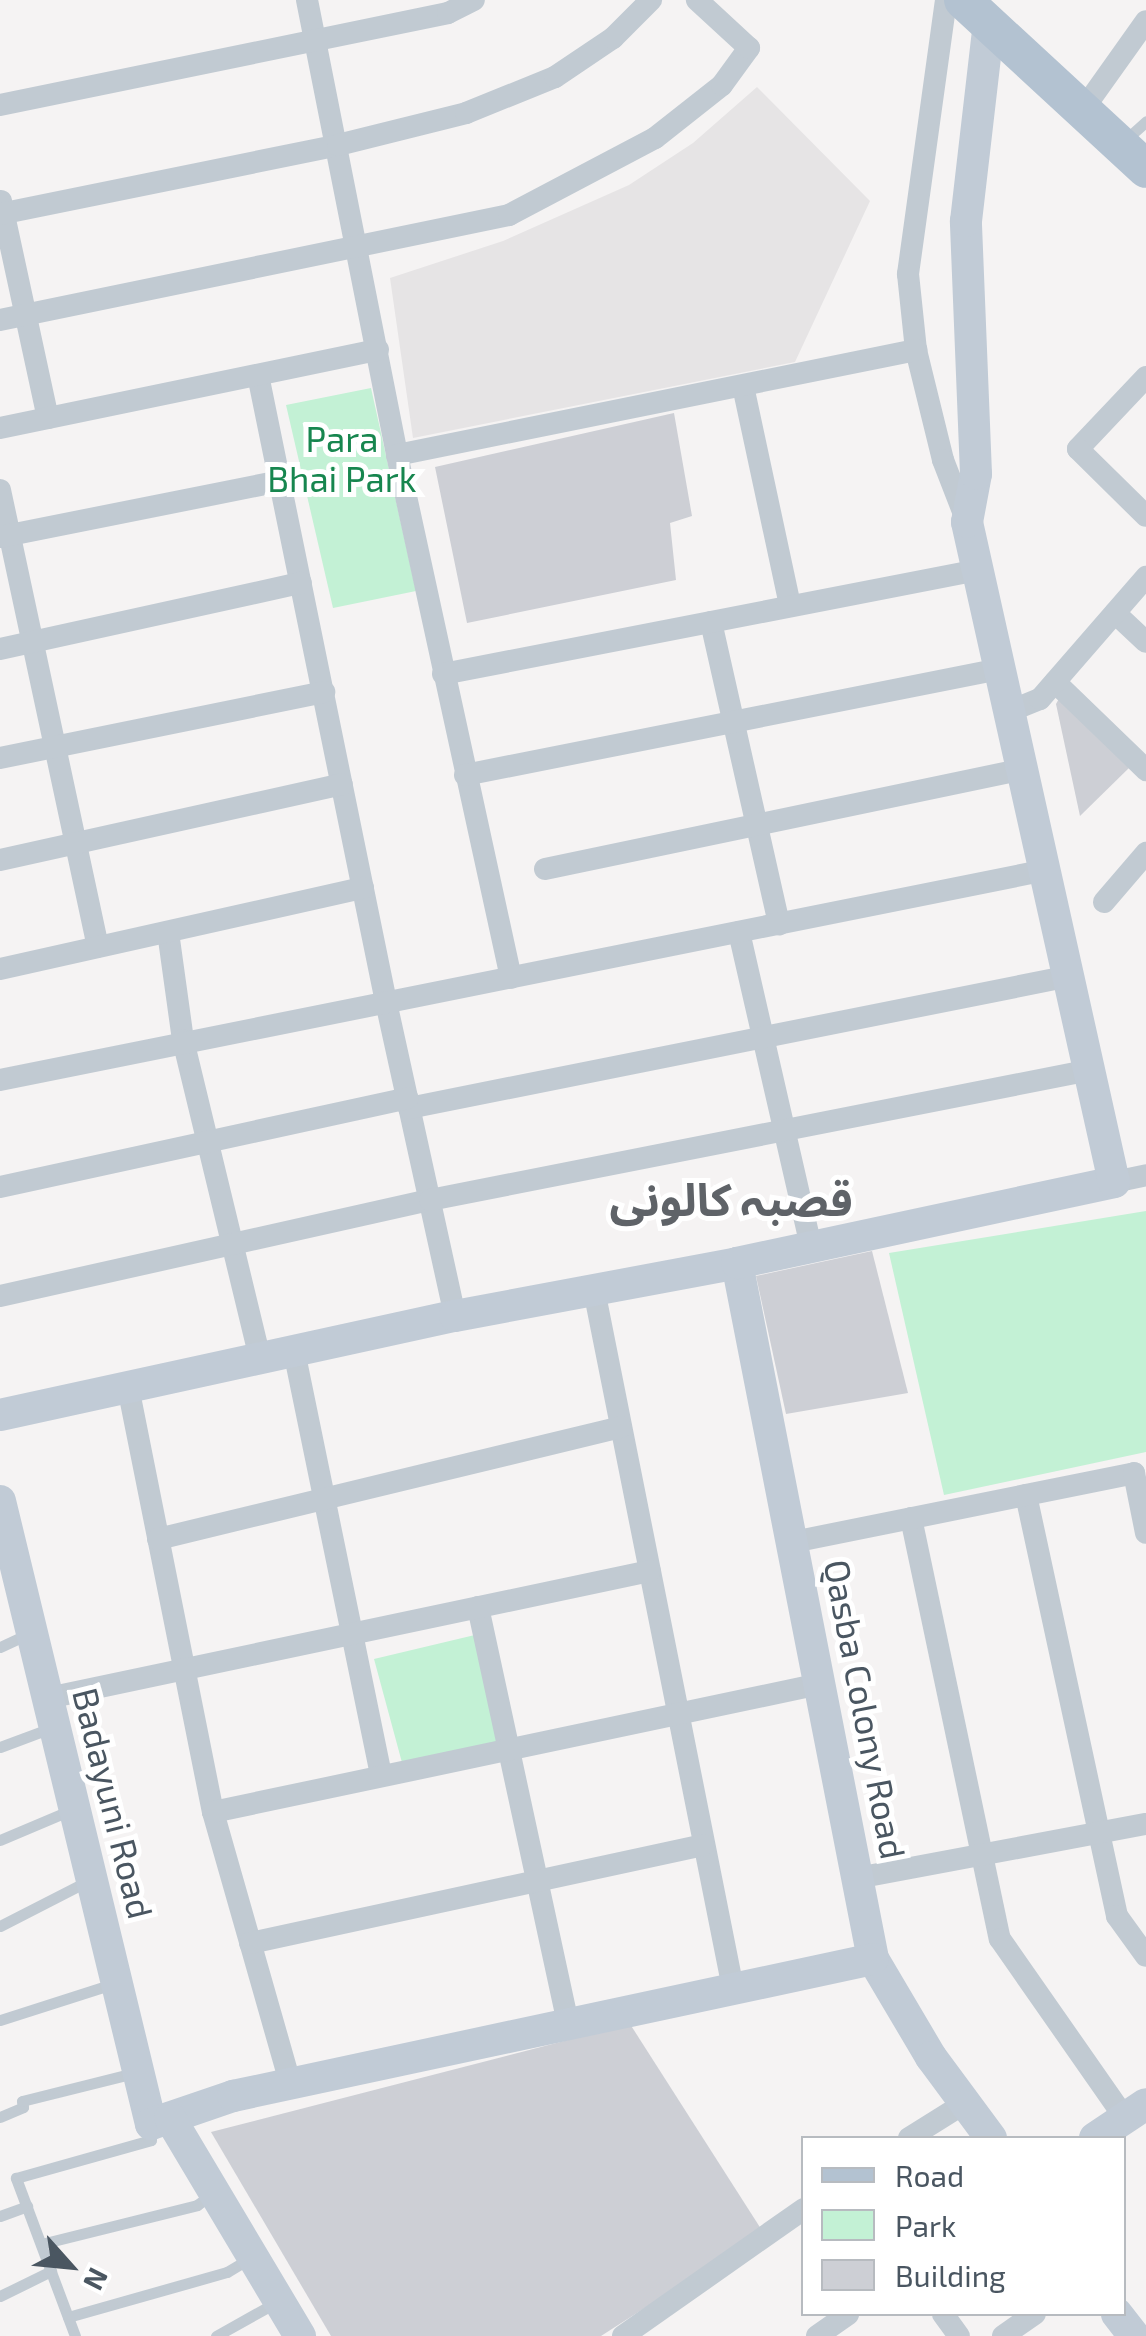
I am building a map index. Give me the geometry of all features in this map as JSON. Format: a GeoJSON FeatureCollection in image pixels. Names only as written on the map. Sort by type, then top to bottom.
{"type":"FeatureCollection","features":[{"type":"Feature","properties":{"kind":"main road"},"geometry":{"type":"LineString","coordinates":[[976,11],[1082,111],[1137,145]]}},
{"type":"Feature","properties":{"kind":"street"},"geometry":{"type":"LineString","coordinates":[[307,0],[360,248],[397,455],[510,978]]}},
{"type":"Feature","properties":{"kind":"street"},"geometry":{"type":"LineString","coordinates":[[0,105],[448,13],[474,0]]}},
{"type":"Feature","properties":{"kind":"street"},"geometry":{"type":"LineString","coordinates":[[48,418],[1,208],[338,144],[466,113],[555,76],[613,38],[652,0]]}},
{"type":"Feature","properties":{"kind":"street"},"geometry":{"type":"LineString","coordinates":[[0,320],[509,216],[654,138],[722,86],[750,48],[698,0]]}},
{"type":"Feature","properties":{"kind":"street"},"geometry":{"type":"LineString","coordinates":[[0,1415],[456,1316],[737,1263],[1130,1179],[1090,1070],[967,522],[942,460],[916,350],[908,274],[946,0]]}},
{"type":"Feature","properties":{"kind":"street"},"geometry":{"type":"LineString","coordinates":[[967,522],[976,474],[966,220],[976,11]]}},
{"type":"Feature","properties":{"kind":"street"},"geometry":{"type":"LineString","coordinates":[[1082,111],[1146,21]]}},
{"type":"Feature","properties":{"kind":"street"},"geometry":{"type":"LineString","coordinates":[[0,428],[378,350]]}},
{"type":"Feature","properties":{"kind":"street"},"geometry":{"type":"LineString","coordinates":[[397,455],[916,350]]}},
{"type":"Feature","properties":{"kind":"street"},"geometry":{"type":"LineString","coordinates":[[258,375],[386,1002],[456,1316]]}},
{"type":"Feature","properties":{"kind":"street"},"geometry":{"type":"LineString","coordinates":[[1146,377],[1078,449],[1146,516]]}},
{"type":"Feature","properties":{"kind":"street"},"geometry":{"type":"LineString","coordinates":[[743,386],[790,606]]}},
{"type":"Feature","properties":{"kind":"street"},"geometry":{"type":"LineString","coordinates":[[5,536],[280,481]]}},
{"type":"Feature","properties":{"kind":"street"},"geometry":{"type":"LineString","coordinates":[[0,490],[5,536],[33,642],[98,947]]}},
{"type":"Feature","properties":{"kind":"street"},"geometry":{"type":"LineString","coordinates":[[443,674],[978,570]]}},
{"type":"Feature","properties":{"kind":"street"},"geometry":{"type":"LineString","coordinates":[[1010,711],[1040,699],[1146,577]]}},
{"type":"Feature","properties":{"kind":"street"},"geometry":{"type":"LineString","coordinates":[[0,648],[301,583]]}},
{"type":"Feature","properties":{"kind":"street"},"geometry":{"type":"LineString","coordinates":[[1114,613],[1146,642]]}},
{"type":"Feature","properties":{"kind":"street"},"geometry":{"type":"LineString","coordinates":[[711,622],[780,924]]}},
{"type":"Feature","properties":{"kind":"street"},"geometry":{"type":"LineString","coordinates":[[465,775],[1000,669]]}},
{"type":"Feature","properties":{"kind":"street"},"geometry":{"type":"LineString","coordinates":[[1055,682],[1146,770]]}},
{"type":"Feature","properties":{"kind":"street"},"geometry":{"type":"LineString","coordinates":[[0,758],[324,692]]}},
{"type":"Feature","properties":{"kind":"street"},"geometry":{"type":"LineString","coordinates":[[545,869],[1023,769]]}},
{"type":"Feature","properties":{"kind":"street"},"geometry":{"type":"LineString","coordinates":[[0,860],[342,784]]}},
{"type":"Feature","properties":{"kind":"street"},"geometry":{"type":"LineString","coordinates":[[1104,902],[1146,853]]}},
{"type":"Feature","properties":{"kind":"street"},"geometry":{"type":"LineString","coordinates":[[0,1080],[183,1040],[1046,870]]}},
{"type":"Feature","properties":{"kind":"street"},"geometry":{"type":"LineString","coordinates":[[0,969],[363,888]]}},
{"type":"Feature","properties":{"kind":"street"},"geometry":{"type":"LineString","coordinates":[[168,932],[183,1040],[260,1359]]}},
{"type":"Feature","properties":{"kind":"street"},"geometry":{"type":"LineString","coordinates":[[739,932],[810,1248]]}},
{"type":"Feature","properties":{"kind":"street"},"geometry":{"type":"LineString","coordinates":[[0,1187],[408,1103],[1070,976]]}},
{"type":"Feature","properties":{"kind":"street"},"geometry":{"type":"LineString","coordinates":[[0,1296],[430,1200],[1090,1070]]}},
{"type":"Feature","properties":{"kind":"street","name":"Qasba Colony Road"},"geometry":{"type":"LineString","coordinates":[[737,1263],[873,1959],[931,2057],[990,2136]]}},
{"type":"Feature","properties":{"kind":"street"},"geometry":{"type":"LineString","coordinates":[[594,1290],[733,1988]]}},
{"type":"Feature","properties":{"kind":"street"},"geometry":{"type":"LineString","coordinates":[[294,1351],[381,1776]]}},
{"type":"Feature","properties":{"kind":"street"},"geometry":{"type":"LineString","coordinates":[[128,1388],[213,1812],[290,2083]]}},
{"type":"Feature","properties":{"kind":"street"},"geometry":{"type":"LineString","coordinates":[[158,1538],[621,1427]]}},
{"type":"Feature","properties":{"kind":"street"},"geometry":{"type":"LineString","coordinates":[[793,1542],[1134,1474],[1146,1533]]}},
{"type":"Feature","properties":{"kind":"street"},"geometry":{"type":"LineString","coordinates":[[1026,1495],[1116,1916],[1146,1956]]}},
{"type":"Feature","properties":{"kind":"street","name":"Badayuni Road"},"geometry":{"type":"LineString","coordinates":[[0,1502],[17,1599],[32,1632],[138,2072],[160,2121],[214,2192],[300,2336]]}},
{"type":"Feature","properties":{"kind":"street"},"geometry":{"type":"LineString","coordinates":[[911,1518],[1000,1939],[1135,2111],[1098,2136]]}},
{"type":"Feature","properties":{"kind":"street"},"geometry":{"type":"LineString","coordinates":[[51,1712],[184,1669],[650,1571]]}},
{"type":"Feature","properties":{"kind":"street"},"geometry":{"type":"LineString","coordinates":[[478,1607],[568,2022]]}},
{"type":"Feature","properties":{"kind":"street"},"geometry":{"type":"LineString","coordinates":[[213,1812],[820,1684]]}},
{"type":"Feature","properties":{"kind":"street"},"geometry":{"type":"LineString","coordinates":[[858,1878],[1146,1824]]}},
{"type":"Feature","properties":{"kind":"street"},"geometry":{"type":"LineString","coordinates":[[250,1942],[704,1845]]}},
{"type":"Feature","properties":{"kind":"street"},"geometry":{"type":"LineString","coordinates":[[160,2121],[290,2083],[873,1959]]}},
{"type":"Feature","properties":{"kind":"street"},"geometry":{"type":"LineString","coordinates":[[912,2136],[965,2103]]}},
{"type":"Feature","properties":{"kind":"street"},"geometry":{"type":"LineString","coordinates":[[635,2333],[801,2211]]}},
{"type":"Feature","properties":{"kind":"street"},"geometry":{"type":"LineString","coordinates":[[817,2336],[845,2316]]}},
{"type":"Feature","properties":{"kind":"street"},"geometry":{"type":"LineString","coordinates":[[1003,2336],[1032,2316]]}},
{"type":"Feature","properties":{"kind":"lane"},"geometry":{"type":"LineString","coordinates":[[0,1647],[32,1632]]}},
{"type":"Feature","properties":{"kind":"lane"},"geometry":{"type":"LineString","coordinates":[[0,1746],[51,1712]]}},
{"type":"Feature","properties":{"kind":"lane"},"geometry":{"type":"LineString","coordinates":[[0,1840],[74,1809]]}},
{"type":"Feature","properties":{"kind":"lane"},"geometry":{"type":"LineString","coordinates":[[0,1926],[92,1880]]}},
{"type":"Feature","properties":{"kind":"lane"},"geometry":{"type":"LineString","coordinates":[[0,2020],[117,1983]]}},
{"type":"Feature","properties":{"kind":"lane"},"geometry":{"type":"LineString","coordinates":[[0,2117],[23,2107],[22,2101],[138,2072]]}},
{"type":"Feature","properties":{"kind":"lane"},"geometry":{"type":"LineString","coordinates":[[76,2336],[16,2178],[151,2140],[160,2121]]}},
{"type":"Feature","properties":{"kind":"lane"},"geometry":{"type":"LineString","coordinates":[[41,2244],[197,2205],[214,2192]]}},
{"type":"Feature","properties":{"kind":"lane"},"geometry":{"type":"LineString","coordinates":[[0,2216],[27,2206]]}},
{"type":"Feature","properties":{"kind":"lane"},"geometry":{"type":"LineString","coordinates":[[68,2317],[227,2272],[252,2256]]}},
{"type":"Feature","properties":{"kind":"lane"},"geometry":{"type":"LineString","coordinates":[[0,2296],[51,2271]]}},
{"type":"Feature","properties":{"kind":"lane"},"geometry":{"type":"LineString","coordinates":[[216,2336],[278,2301]]}},
{"type":"Feature","properties":{"kind":"shaded area"},"geometry":{"type":"Polygon","coordinates":[[[757,87],[870,201],[795,362],[413,438],[390,278],[503,241],[629,185],[693,143],[757,87]]]}},
{"type":"Feature","properties":{"kind":"green space","name":"Para Bhai Park"},"geometry":{"type":"Polygon","coordinates":[[[371,388],[416,591],[333,608],[286,405],[371,388]]]}},
{"type":"Feature","properties":{"kind":"green space"},"geometry":{"type":"Polygon","coordinates":[[[1146,1211],[1146,1452],[944,1495],[889,1253],[1146,1211]]]}},
{"type":"Feature","properties":{"kind":"green space"},"geometry":{"type":"Polygon","coordinates":[[[479,1634],[499,1745],[404,1770],[374,1659],[479,1634]]]}},
{"type":"Feature","properties":{"kind":"building"},"geometry":{"type":"Polygon","coordinates":[[[674,413],[692,516],[670,523],[676,580],[467,623],[435,467],[674,413]]]}},
{"type":"Feature","properties":{"kind":"building"},"geometry":{"type":"Polygon","coordinates":[[[1061,695],[1131,766],[1080,816],[1056,704],[1061,695]]]}},
{"type":"Feature","properties":{"kind":"building"},"geometry":{"type":"Polygon","coordinates":[[[872,1251],[908,1393],[786,1414],[756,1276],[872,1251]]]}},
{"type":"Feature","properties":{"kind":"building"},"geometry":{"type":"Polygon","coordinates":[[[630,2024],[763,2232],[601,2336],[331,2336],[211,2132],[630,2024]]]}},
{"type":"Feature","properties":{"kind":"district","name":"قصبہ کالونی"},"geometry":{"type":"Point","coordinates":[731,1199]}}]}
